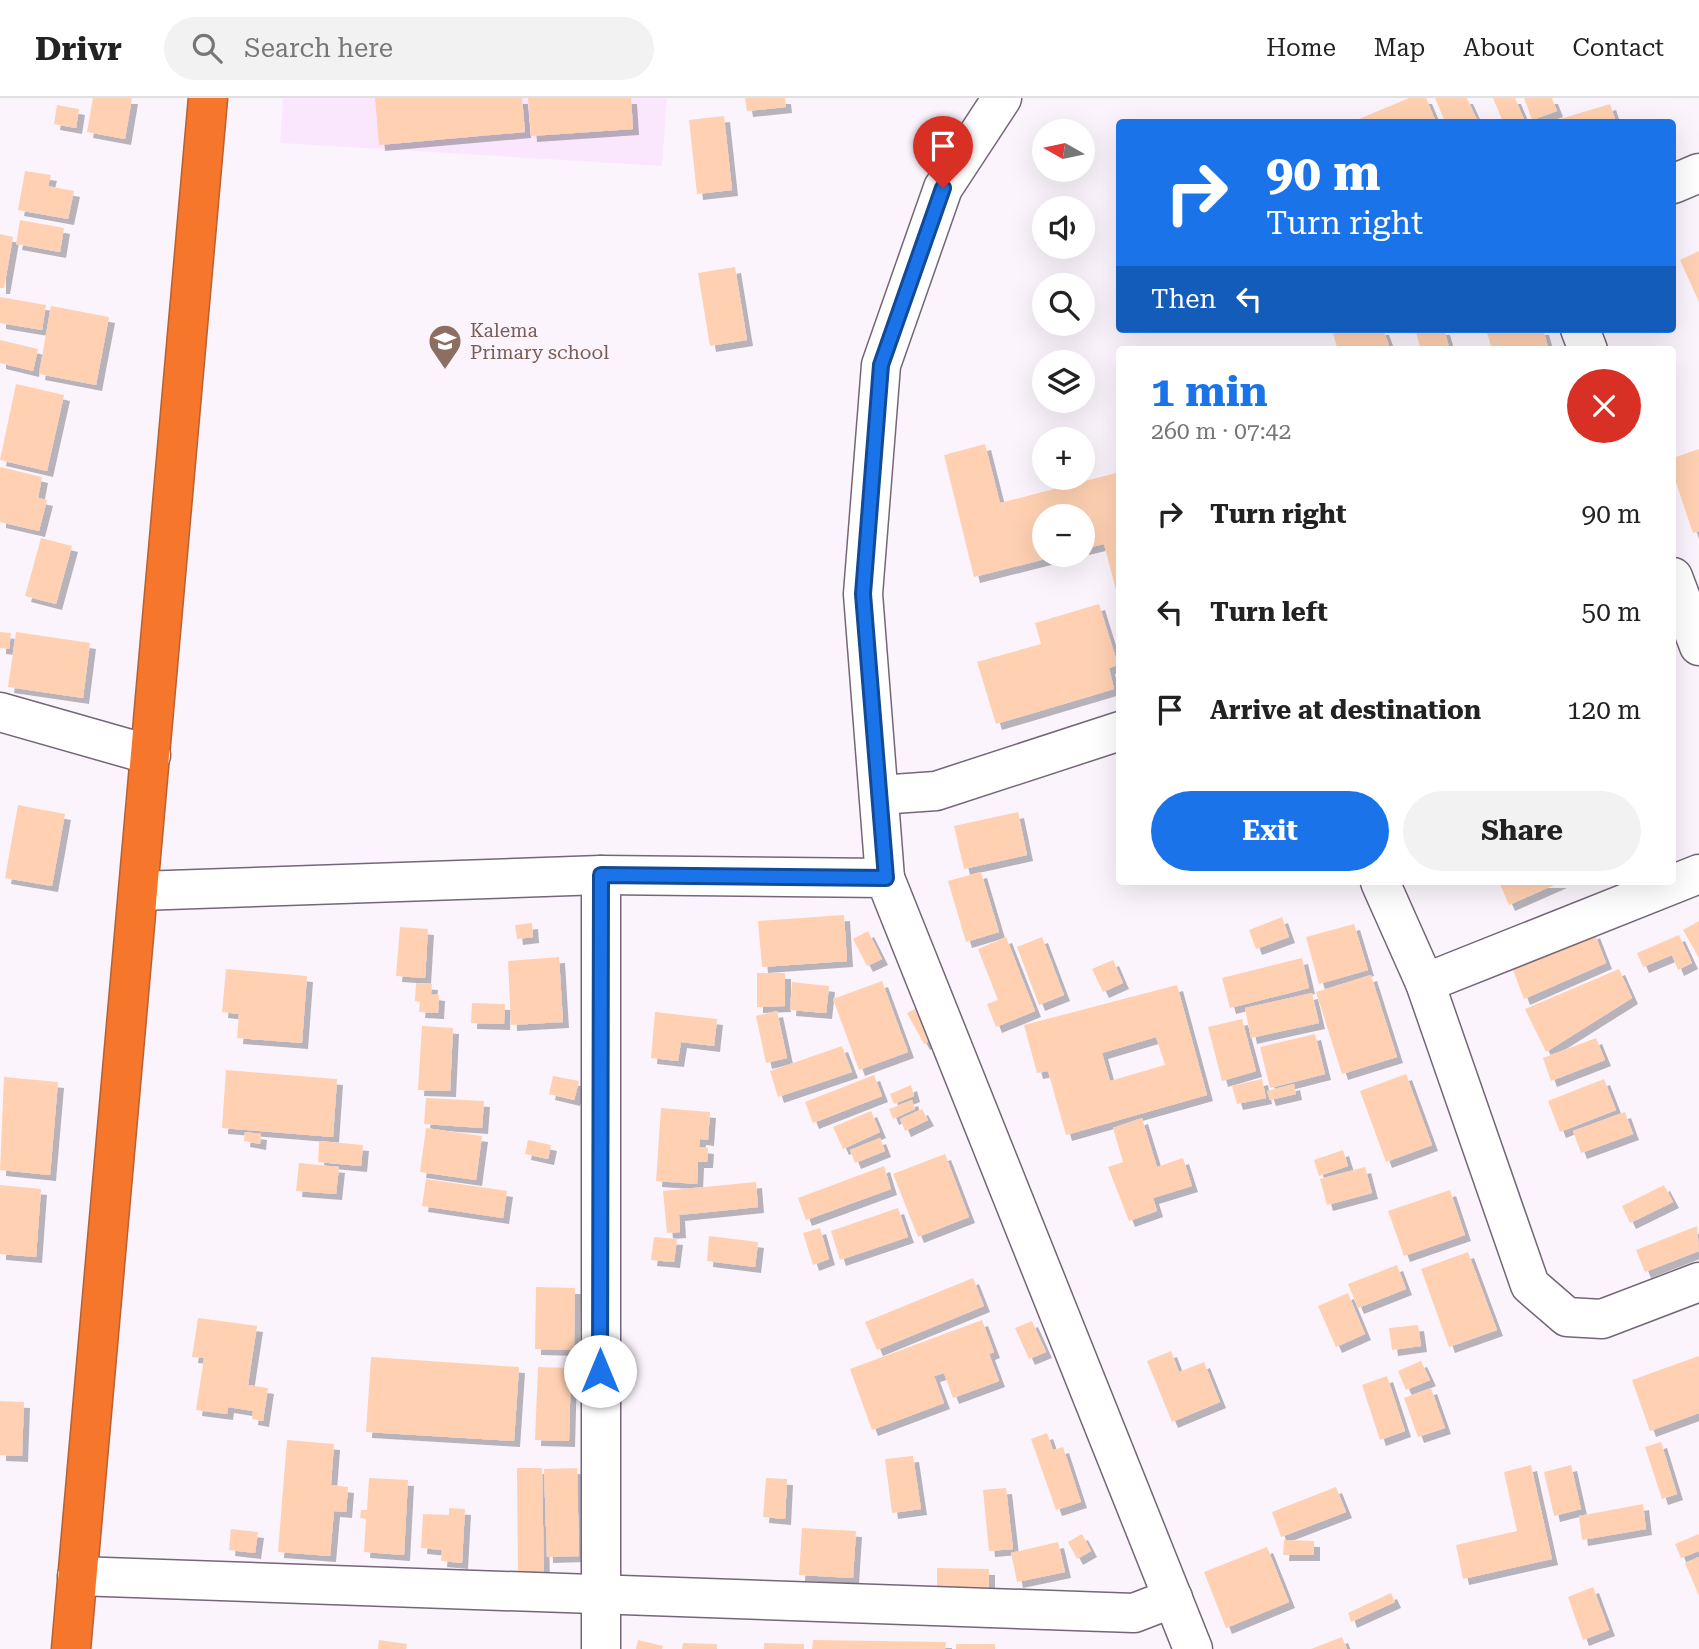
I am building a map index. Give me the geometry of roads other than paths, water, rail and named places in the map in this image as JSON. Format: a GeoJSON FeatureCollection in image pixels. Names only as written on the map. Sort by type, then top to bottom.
{"type":"FeatureCollection","features":[{"type":"Feature","properties":{"kind":"highway"},"geometry":{"type":"LineString","coordinates":[[71,1649],[208,98]]}},
{"type":"Feature","properties":{"kind":"street"},"geometry":{"type":"LineString","coordinates":[[1002,98],[943,188],[881,365],[863,594],[886,878],[1193,1649]]}},
{"type":"Feature","properties":{"kind":"street"},"geometry":{"type":"LineString","coordinates":[[1676,183],[1699,173]]}},
{"type":"Feature","properties":{"kind":"street"},"geometry":{"type":"LineString","coordinates":[[1676,585],[1699,646]]}},
{"type":"Feature","properties":{"kind":"street"},"geometry":{"type":"LineString","coordinates":[[0,712],[151,755]]}},
{"type":"Feature","properties":{"kind":"street"},"geometry":{"type":"LineString","coordinates":[[879,795],[936,791],[1116,732]]}},
{"type":"Feature","properties":{"kind":"street"},"geometry":{"type":"LineString","coordinates":[[1676,883],[1699,874]]}},
{"type":"Feature","properties":{"kind":"street"},"geometry":{"type":"LineString","coordinates":[[139,891],[601,875],[886,878]]}},
{"type":"Feature","properties":{"kind":"street"},"geometry":{"type":"LineString","coordinates":[[601,875],[601,1649]]}},
{"type":"Feature","properties":{"kind":"street"},"geometry":{"type":"LineString","coordinates":[[1381,885],[1425,983],[1530,1285],[1567,1317],[1602,1319],[1699,1282]]}},
{"type":"Feature","properties":{"kind":"street"},"geometry":{"type":"LineString","coordinates":[[1425,983],[1671,885]]}},
{"type":"Feature","properties":{"kind":"street"},"geometry":{"type":"LineString","coordinates":[[77,1576],[1134,1612],[1173,1598]]}},
{"type":"Feature","properties":{"kind":"place","name":"Kalema Primary school"},"geometry":{"type":"Point","coordinates":[445,371]}}]}
